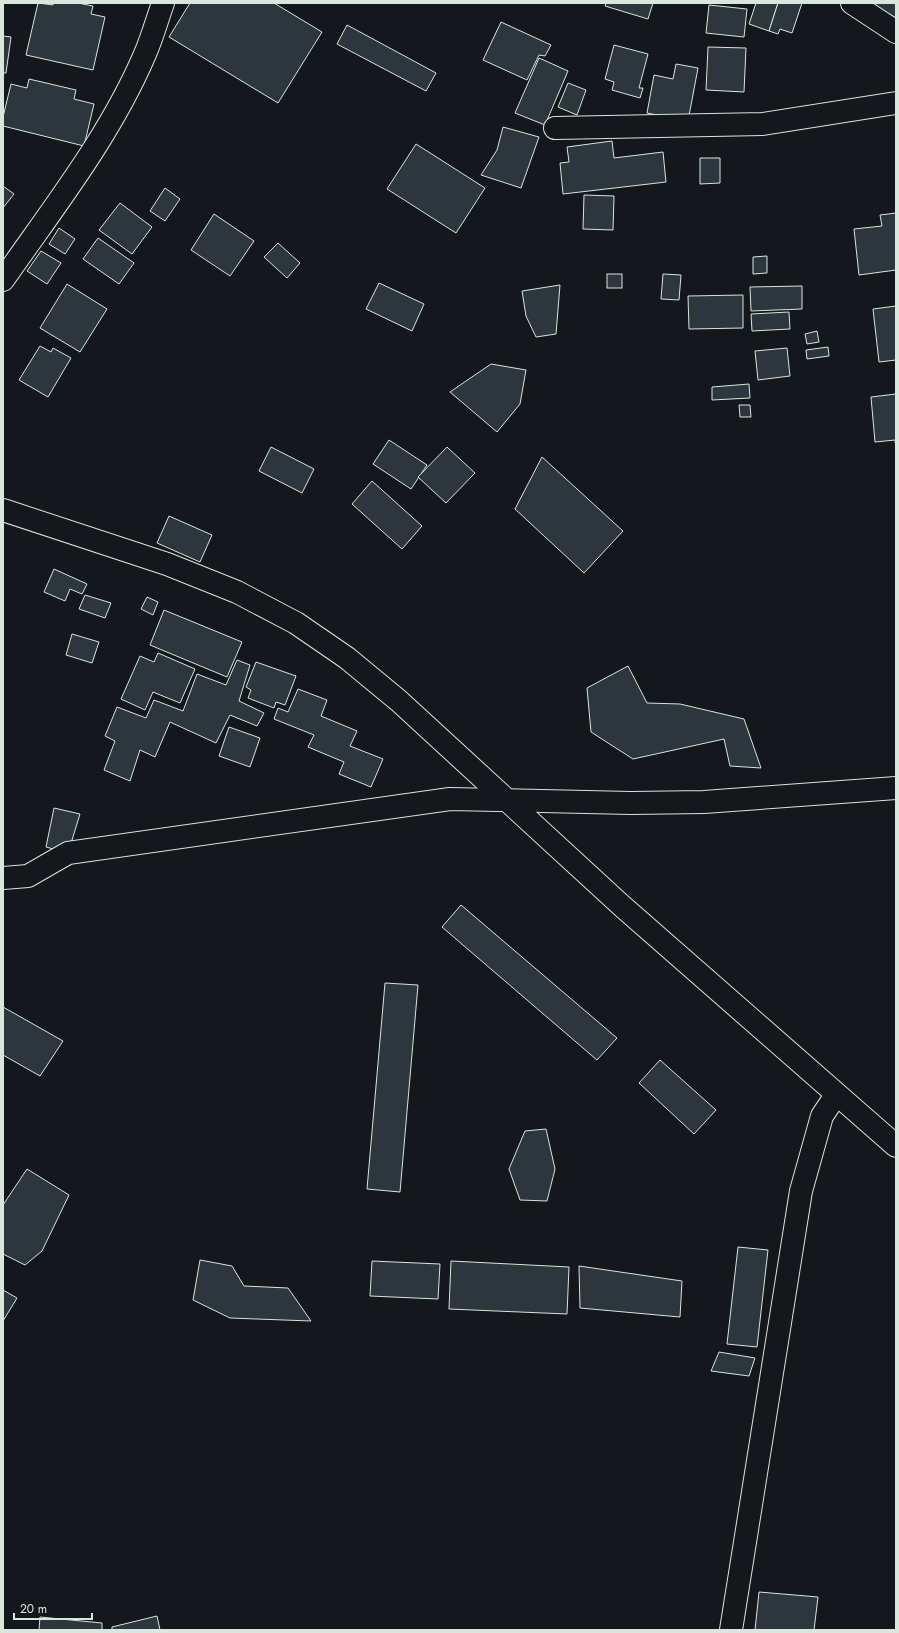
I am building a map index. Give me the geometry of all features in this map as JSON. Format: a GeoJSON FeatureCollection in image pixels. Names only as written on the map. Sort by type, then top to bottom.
{"type":"FeatureCollection","features":[{"type":"Feature","properties":{"kind":"street"},"geometry":{"type":"LineString","coordinates":[[3,280],[81,168],[115,112],[145,54],[163,3]]}},
{"type":"Feature","properties":{"kind":"street"},"geometry":{"type":"LineString","coordinates":[[852,3],[896,32]]}},
{"type":"Feature","properties":{"kind":"street"},"geometry":{"type":"LineString","coordinates":[[555,128],[763,124],[896,104]]}},
{"type":"Feature","properties":{"kind":"street"},"geometry":{"type":"LineString","coordinates":[[3,510],[166,564],[237,592],[296,623],[347,658],[398,701],[508,800],[622,906],[896,1146]]}},
{"type":"Feature","properties":{"kind":"street"},"geometry":{"type":"LineString","coordinates":[[3,878],[28,876],[68,853],[419,803],[450,800],[631,803],[704,802],[896,788]]}},
{"type":"Feature","properties":{"kind":"street"},"geometry":{"type":"LineString","coordinates":[[3,861],[28,876]]}},
{"type":"Feature","properties":{"kind":"street"},"geometry":{"type":"LineString","coordinates":[[731,1630],[801,1191],[822,1116],[836,1095]]}},
{"type":"Feature","properties":{"kind":"building"},"geometry":{"type":"Polygon","coordinates":[[[38,3],[53,5],[53,3],[78,3],[93,6],[91,14],[105,17],[93,70],[26,55],[38,3]]]}},
{"type":"Feature","properties":{"kind":"building"},"geometry":{"type":"Polygon","coordinates":[[[190,3],[274,3],[322,32],[278,103],[169,37],[190,3]]]}},
{"type":"Feature","properties":{"kind":"building"},"geometry":{"type":"Polygon","coordinates":[[[606,3],[653,3],[648,19],[605,6],[606,3]]]}},
{"type":"Feature","properties":{"kind":"building"},"geometry":{"type":"Polygon","coordinates":[[[756,3],[778,3],[769,31],[749,24],[756,3]]]}},
{"type":"Feature","properties":{"kind":"building"},"geometry":{"type":"Polygon","coordinates":[[[778,3],[802,3],[792,33],[780,29],[778,34],[769,31],[778,3]]]}},
{"type":"Feature","properties":{"kind":"building"},"geometry":{"type":"Polygon","coordinates":[[[870,3],[896,3],[896,18],[870,3]]]}},
{"type":"Feature","properties":{"kind":"building"},"geometry":{"type":"Polygon","coordinates":[[[709,5],[747,9],[744,37],[706,33],[709,5]]]}},
{"type":"Feature","properties":{"kind":"building"},"geometry":{"type":"Polygon","coordinates":[[[501,22],[551,45],[545,56],[539,55],[527,80],[483,60],[501,22]]]}},
{"type":"Feature","properties":{"kind":"building"},"geometry":{"type":"Polygon","coordinates":[[[347,25],[436,73],[426,91],[337,44],[347,25]]]}},
{"type":"Feature","properties":{"kind":"building"},"geometry":{"type":"Polygon","coordinates":[[[3,36],[11,37],[6,73],[3,73],[3,36]]]}},
{"type":"Feature","properties":{"kind":"building"},"geometry":{"type":"Polygon","coordinates":[[[614,45],[648,54],[639,88],[643,88],[640,98],[612,90],[614,82],[605,79],[614,45]]]}},
{"type":"Feature","properties":{"kind":"building"},"geometry":{"type":"Polygon","coordinates":[[[708,47],[746,48],[744,92],[706,90],[708,47]]]}},
{"type":"Feature","properties":{"kind":"building"},"geometry":{"type":"Polygon","coordinates":[[[539,58],[568,71],[545,125],[515,113],[539,58]]]}},
{"type":"Feature","properties":{"kind":"building"},"geometry":{"type":"Polygon","coordinates":[[[676,64],[698,68],[688,121],[647,113],[654,75],[673,79],[676,64]]]}},
{"type":"Feature","properties":{"kind":"building"},"geometry":{"type":"Polygon","coordinates":[[[29,79],[76,90],[74,99],[94,104],[84,146],[3,126],[3,117],[11,84],[27,88],[29,79]]]}},
{"type":"Feature","properties":{"kind":"building"},"geometry":{"type":"Polygon","coordinates":[[[568,83],[586,90],[577,115],[558,107],[568,83]]]}},
{"type":"Feature","properties":{"kind":"building"},"geometry":{"type":"Polygon","coordinates":[[[503,127],[539,137],[521,188],[481,175],[497,150],[503,127]]]}},
{"type":"Feature","properties":{"kind":"building"},"geometry":{"type":"Polygon","coordinates":[[[612,141],[614,158],[663,152],[666,182],[563,194],[560,163],[569,162],[567,147],[612,141]]]}},
{"type":"Feature","properties":{"kind":"building"},"geometry":{"type":"Polygon","coordinates":[[[416,144],[485,188],[456,233],[387,189],[416,144]]]}},
{"type":"Feature","properties":{"kind":"building"},"geometry":{"type":"Polygon","coordinates":[[[700,158],[720,158],[720,183],[700,184],[700,158]]]}},
{"type":"Feature","properties":{"kind":"building"},"geometry":{"type":"Polygon","coordinates":[[[3,186],[14,194],[3,208],[3,186]]]}},
{"type":"Feature","properties":{"kind":"building"},"geometry":{"type":"Polygon","coordinates":[[[165,188],[180,199],[165,221],[150,211],[165,188]]]}},
{"type":"Feature","properties":{"kind":"building"},"geometry":{"type":"Polygon","coordinates":[[[584,195],[614,196],[613,230],[583,229],[584,195]]]}},
{"type":"Feature","properties":{"kind":"building"},"geometry":{"type":"Polygon","coordinates":[[[120,203],[152,227],[132,254],[99,230],[120,203]]]}},
{"type":"Feature","properties":{"kind":"building"},"geometry":{"type":"Polygon","coordinates":[[[896,213],[896,270],[859,275],[854,229],[882,226],[880,215],[896,213]]]}},
{"type":"Feature","properties":{"kind":"building"},"geometry":{"type":"Polygon","coordinates":[[[214,214],[254,241],[230,276],[191,250],[214,214]]]}},
{"type":"Feature","properties":{"kind":"building"},"geometry":{"type":"Polygon","coordinates":[[[59,228],[75,239],[65,254],[49,244],[59,228]]]}},
{"type":"Feature","properties":{"kind":"building"},"geometry":{"type":"Polygon","coordinates":[[[98,238],[134,263],[119,284],[83,259],[98,238]]]}},
{"type":"Feature","properties":{"kind":"building"},"geometry":{"type":"Polygon","coordinates":[[[278,243],[300,263],[287,278],[264,257],[278,243]]]}},
{"type":"Feature","properties":{"kind":"building"},"geometry":{"type":"Polygon","coordinates":[[[41,251],[61,263],[47,284],[27,271],[41,251]]]}},
{"type":"Feature","properties":{"kind":"building"},"geometry":{"type":"Polygon","coordinates":[[[767,256],[767,273],[753,274],[753,257],[767,256]]]}},
{"type":"Feature","properties":{"kind":"building"},"geometry":{"type":"Polygon","coordinates":[[[607,274],[622,274],[622,288],[607,288],[607,274]]]}},
{"type":"Feature","properties":{"kind":"building"},"geometry":{"type":"Polygon","coordinates":[[[663,274],[681,275],[679,300],[661,299],[663,274]]]}},
{"type":"Feature","properties":{"kind":"building"},"geometry":{"type":"Polygon","coordinates":[[[379,283],[424,304],[412,331],[366,309],[379,283]]]}},
{"type":"Feature","properties":{"kind":"building"},"geometry":{"type":"Polygon","coordinates":[[[67,284],[107,309],[80,352],[40,328],[67,284]]]}},
{"type":"Feature","properties":{"kind":"building"},"geometry":{"type":"Polygon","coordinates":[[[560,285],[556,334],[536,337],[526,316],[522,291],[560,285]]]}},
{"type":"Feature","properties":{"kind":"building"},"geometry":{"type":"Polygon","coordinates":[[[802,286],[802,309],[751,311],[750,287],[802,286]]]}},
{"type":"Feature","properties":{"kind":"building"},"geometry":{"type":"Polygon","coordinates":[[[743,295],[743,328],[689,329],[688,296],[743,295]]]}},
{"type":"Feature","properties":{"kind":"building"},"geometry":{"type":"Polygon","coordinates":[[[896,306],[896,360],[879,362],[873,309],[896,306]]]}},
{"type":"Feature","properties":{"kind":"building"},"geometry":{"type":"Polygon","coordinates":[[[789,312],[790,329],[752,331],[751,314],[789,312]]]}},
{"type":"Feature","properties":{"kind":"building"},"geometry":{"type":"Polygon","coordinates":[[[817,331],[819,342],[807,344],[805,334],[817,331]]]}},
{"type":"Feature","properties":{"kind":"building"},"geometry":{"type":"Polygon","coordinates":[[[40,346],[51,352],[53,348],[71,358],[48,397],[19,380],[40,346]]]}},
{"type":"Feature","properties":{"kind":"building"},"geometry":{"type":"Polygon","coordinates":[[[828,347],[829,356],[807,359],[806,350],[828,347]]]}},
{"type":"Feature","properties":{"kind":"building"},"geometry":{"type":"Polygon","coordinates":[[[787,348],[790,376],[758,380],[755,351],[787,348]]]}},
{"type":"Feature","properties":{"kind":"building"},"geometry":{"type":"Polygon","coordinates":[[[491,364],[526,370],[520,404],[497,432],[450,392],[491,364]]]}},
{"type":"Feature","properties":{"kind":"building"},"geometry":{"type":"Polygon","coordinates":[[[749,384],[750,398],[712,400],[712,387],[749,384]]]}},
{"type":"Feature","properties":{"kind":"building"},"geometry":{"type":"Polygon","coordinates":[[[896,394],[896,449],[895,440],[875,442],[871,397],[896,394]]]}},
{"type":"Feature","properties":{"kind":"building"},"geometry":{"type":"Polygon","coordinates":[[[739,405],[750,405],[751,417],[740,417],[739,405]]]}},
{"type":"Feature","properties":{"kind":"building"},"geometry":{"type":"Polygon","coordinates":[[[389,440],[427,465],[411,489],[373,464],[389,440]]]}},
{"type":"Feature","properties":{"kind":"building"},"geometry":{"type":"Polygon","coordinates":[[[271,447],[314,469],[302,493],[259,471],[271,447]]]}},
{"type":"Feature","properties":{"kind":"building"},"geometry":{"type":"Polygon","coordinates":[[[447,447],[475,473],[446,503],[418,477],[447,447]]]}},
{"type":"Feature","properties":{"kind":"building"},"geometry":{"type":"Polygon","coordinates":[[[542,457],[623,531],[584,573],[515,509],[542,457]]]}},
{"type":"Feature","properties":{"kind":"building"},"geometry":{"type":"Polygon","coordinates":[[[372,481],[422,526],[402,549],[352,504],[372,481]]]}},
{"type":"Feature","properties":{"kind":"building"},"geometry":{"type":"Polygon","coordinates":[[[169,516],[212,535],[200,562],[157,543],[169,516]]]}},
{"type":"Feature","properties":{"kind":"building"},"geometry":{"type":"Polygon","coordinates":[[[54,569],[87,584],[82,594],[70,589],[65,601],[44,592],[54,569]]]}},
{"type":"Feature","properties":{"kind":"building"},"geometry":{"type":"Polygon","coordinates":[[[85,595],[111,603],[105,618],[79,609],[85,595]]]}},
{"type":"Feature","properties":{"kind":"building"},"geometry":{"type":"Polygon","coordinates":[[[147,597],[158,602],[153,615],[141,609],[147,597]]]}},
{"type":"Feature","properties":{"kind":"building"},"geometry":{"type":"Polygon","coordinates":[[[164,610],[242,642],[227,677],[150,645],[164,610]]]}},
{"type":"Feature","properties":{"kind":"building"},"geometry":{"type":"Polygon","coordinates":[[[72,634],[99,642],[92,663],[66,655],[72,634]]]}},
{"type":"Feature","properties":{"kind":"building"},"geometry":{"type":"Polygon","coordinates":[[[158,653],[195,669],[180,703],[153,692],[145,710],[121,699],[140,656],[154,662],[158,653]]]}},
{"type":"Feature","properties":{"kind":"building"},"geometry":{"type":"Polygon","coordinates":[[[237,660],[250,665],[239,701],[264,713],[257,726],[230,715],[216,743],[170,722],[155,757],[140,750],[130,781],[104,770],[115,741],[105,736],[117,707],[146,718],[154,700],[183,711],[197,674],[226,685],[237,660]]]}},
{"type":"Feature","properties":{"kind":"building"},"geometry":{"type":"Polygon","coordinates":[[[256,662],[296,676],[285,705],[276,702],[274,708],[248,698],[251,690],[246,687],[256,662]]]}},
{"type":"Feature","properties":{"kind":"building"},"geometry":{"type":"Polygon","coordinates":[[[628,666],[647,703],[680,704],[744,719],[761,768],[730,766],[724,739],[633,759],[591,732],[587,688],[628,666]]]}},
{"type":"Feature","properties":{"kind":"building"},"geometry":{"type":"Polygon","coordinates":[[[298,689],[327,700],[321,716],[357,731],[350,746],[383,759],[371,787],[339,774],[344,762],[308,747],[314,735],[274,719],[278,708],[288,712],[298,689]]]}},
{"type":"Feature","properties":{"kind":"building"},"geometry":{"type":"Polygon","coordinates":[[[229,727],[260,738],[250,767],[219,756],[229,727]]]}},
{"type":"Feature","properties":{"kind":"building"},"geometry":{"type":"Polygon","coordinates":[[[54,808],[80,814],[68,853],[46,847],[54,808]]]}},
{"type":"Feature","properties":{"kind":"building"},"geometry":{"type":"Polygon","coordinates":[[[461,905],[617,1038],[597,1060],[442,927],[461,905]]]}},
{"type":"Feature","properties":{"kind":"building"},"geometry":{"type":"Polygon","coordinates":[[[385,983],[418,985],[400,1192],[367,1189],[385,983]]]}},
{"type":"Feature","properties":{"kind":"building"},"geometry":{"type":"Polygon","coordinates":[[[3,1007],[63,1041],[40,1076],[3,1055],[3,1007]]]}},
{"type":"Feature","properties":{"kind":"building"},"geometry":{"type":"Polygon","coordinates":[[[660,1060],[716,1110],[694,1134],[639,1083],[660,1060]]]}},
{"type":"Feature","properties":{"kind":"building"},"geometry":{"type":"Polygon","coordinates":[[[546,1129],[555,1169],[547,1201],[520,1200],[509,1169],[525,1131],[546,1129]]]}},
{"type":"Feature","properties":{"kind":"building"},"geometry":{"type":"Polygon","coordinates":[[[27,1169],[69,1195],[42,1251],[25,1265],[3,1254],[3,1205],[27,1169]]]}},
{"type":"Feature","properties":{"kind":"building"},"geometry":{"type":"Polygon","coordinates":[[[738,1247],[768,1250],[757,1347],[727,1344],[738,1247]]]}},
{"type":"Feature","properties":{"kind":"building"},"geometry":{"type":"Polygon","coordinates":[[[200,1260],[232,1266],[244,1286],[288,1288],[311,1321],[230,1318],[193,1300],[200,1260]]]}},
{"type":"Feature","properties":{"kind":"building"},"geometry":{"type":"Polygon","coordinates":[[[372,1261],[440,1264],[438,1299],[370,1296],[372,1261]]]}},
{"type":"Feature","properties":{"kind":"building"},"geometry":{"type":"Polygon","coordinates":[[[451,1261],[569,1267],[567,1314],[449,1309],[451,1261]]]}},
{"type":"Feature","properties":{"kind":"building"},"geometry":{"type":"Polygon","coordinates":[[[579,1266],[682,1281],[680,1317],[580,1308],[579,1266]]]}},
{"type":"Feature","properties":{"kind":"building"},"geometry":{"type":"Polygon","coordinates":[[[3,1290],[17,1298],[3,1321],[3,1290]]]}},
{"type":"Feature","properties":{"kind":"building"},"geometry":{"type":"Polygon","coordinates":[[[719,1352],[755,1358],[749,1376],[711,1371],[719,1352]]]}},
{"type":"Feature","properties":{"kind":"building"},"geometry":{"type":"Polygon","coordinates":[[[759,1592],[818,1597],[814,1630],[755,1630],[759,1592]]]}},
{"type":"Feature","properties":{"kind":"building"},"geometry":{"type":"Polygon","coordinates":[[[157,1616],[160,1630],[112,1630],[112,1627],[157,1616]]]}},
{"type":"Feature","properties":{"kind":"building"},"geometry":{"type":"Polygon","coordinates":[[[40,1617],[102,1623],[102,1630],[39,1630],[40,1617]]]}}]}
